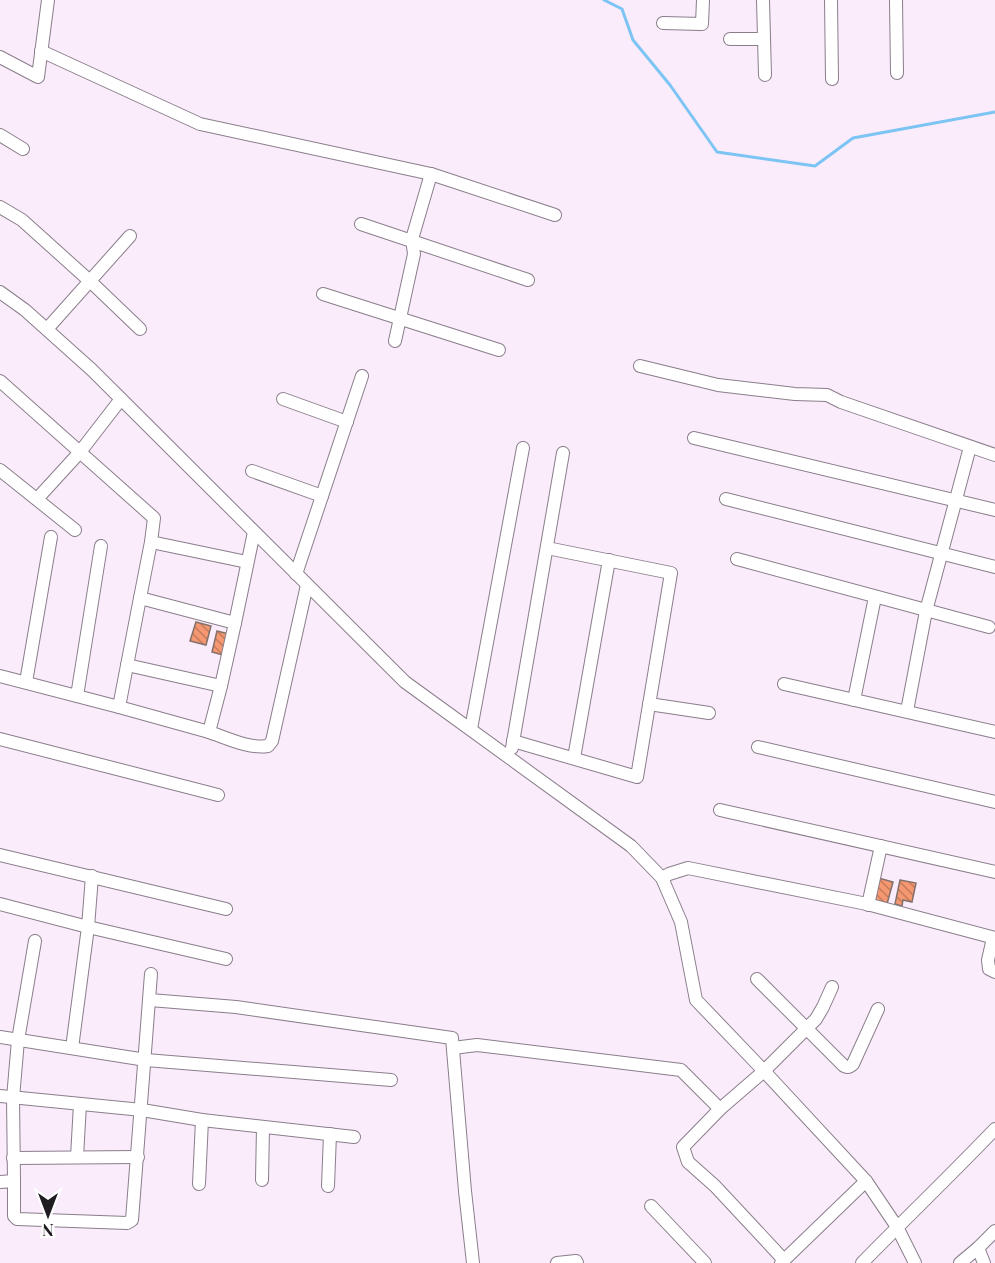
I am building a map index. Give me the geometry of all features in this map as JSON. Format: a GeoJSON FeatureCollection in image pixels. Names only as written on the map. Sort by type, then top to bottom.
{"type":"FeatureCollection","features":[{"type":"Feature","properties":{"kind":"street"},"geometry":{"type":"LineString","coordinates":[[0,57],[38,77],[48,0]]}},
{"type":"Feature","properties":{"kind":"street"},"geometry":{"type":"LineString","coordinates":[[663,23],[702,24],[703,0]]}},
{"type":"Feature","properties":{"kind":"street"},"geometry":{"type":"LineString","coordinates":[[763,0],[765,75]]}},
{"type":"Feature","properties":{"kind":"street"},"geometry":{"type":"LineString","coordinates":[[831,0],[832,79]]}},
{"type":"Feature","properties":{"kind":"street"},"geometry":{"type":"LineString","coordinates":[[896,0],[897,73]]}},
{"type":"Feature","properties":{"kind":"street"},"geometry":{"type":"LineString","coordinates":[[730,39],[764,39]]}},
{"type":"Feature","properties":{"kind":"street"},"geometry":{"type":"LineString","coordinates":[[41,51],[200,124],[430,174],[555,215]]}},
{"type":"Feature","properties":{"kind":"street"},"geometry":{"type":"LineString","coordinates":[[0,135],[23,149]]}},
{"type":"Feature","properties":{"kind":"street"},"geometry":{"type":"LineString","coordinates":[[395,341],[414,254],[412,241],[430,174]]}},
{"type":"Feature","properties":{"kind":"street"},"geometry":{"type":"LineString","coordinates":[[0,207],[22,220],[141,329]]}},
{"type":"Feature","properties":{"kind":"street"},"geometry":{"type":"LineString","coordinates":[[361,224],[528,280]]}},
{"type":"Feature","properties":{"kind":"street"},"geometry":{"type":"LineString","coordinates":[[46,329],[130,236]]}},
{"type":"Feature","properties":{"kind":"street"},"geometry":{"type":"LineString","coordinates":[[0,292],[25,310],[92,370],[405,682],[631,846],[666,876],[681,922],[696,1000],[866,1181],[897,1227],[915,1263]]}},
{"type":"Feature","properties":{"kind":"street"},"geometry":{"type":"LineString","coordinates":[[323,294],[499,350]]}},
{"type":"Feature","properties":{"kind":"street"},"geometry":{"type":"LineString","coordinates":[[640,366],[717,385],[795,394],[827,395],[841,402],[995,455]]}},
{"type":"Feature","properties":{"kind":"street"},"geometry":{"type":"LineString","coordinates":[[296,574],[362,376]]}},
{"type":"Feature","properties":{"kind":"street"},"geometry":{"type":"LineString","coordinates":[[0,381],[154,518],[119,707]]}},
{"type":"Feature","properties":{"kind":"street"},"geometry":{"type":"LineString","coordinates":[[38,499],[80,452],[121,399]]}},
{"type":"Feature","properties":{"kind":"street"},"geometry":{"type":"LineString","coordinates":[[283,399],[347,422]]}},
{"type":"Feature","properties":{"kind":"street"},"geometry":{"type":"LineString","coordinates":[[694,438],[995,510]]}},
{"type":"Feature","properties":{"kind":"street"},"geometry":{"type":"LineString","coordinates":[[907,711],[926,610],[970,447]]}},
{"type":"Feature","properties":{"kind":"street"},"geometry":{"type":"LineString","coordinates":[[471,729],[523,448]]}},
{"type":"Feature","properties":{"kind":"street"},"geometry":{"type":"LineString","coordinates":[[510,758],[563,453]]}},
{"type":"Feature","properties":{"kind":"street"},"geometry":{"type":"LineString","coordinates":[[0,471],[75,530]]}},
{"type":"Feature","properties":{"kind":"street"},"geometry":{"type":"LineString","coordinates":[[252,471],[322,496]]}},
{"type":"Feature","properties":{"kind":"street"},"geometry":{"type":"LineString","coordinates":[[726,499],[995,567]]}},
{"type":"Feature","properties":{"kind":"street"},"geometry":{"type":"LineString","coordinates":[[209,732],[254,532]]}},
{"type":"Feature","properties":{"kind":"street"},"geometry":{"type":"LineString","coordinates":[[26,682],[51,537]]}},
{"type":"Feature","properties":{"kind":"street"},"geometry":{"type":"LineString","coordinates":[[151,542],[247,562]]}},
{"type":"Feature","properties":{"kind":"street"},"geometry":{"type":"LineString","coordinates":[[77,696],[101,546]]}},
{"type":"Feature","properties":{"kind":"street"},"geometry":{"type":"LineString","coordinates":[[513,741],[638,777],[671,573],[547,548]]}},
{"type":"Feature","properties":{"kind":"street"},"geometry":{"type":"LineString","coordinates":[[737,559],[989,627]]}},
{"type":"Feature","properties":{"kind":"street"},"geometry":{"type":"LineString","coordinates":[[574,758],[609,560]]}},
{"type":"Feature","properties":{"kind":"street"},"geometry":{"type":"LineString","coordinates":[[0,676],[247,744],[267,746],[272,741],[307,585]]}},
{"type":"Feature","properties":{"kind":"street"},"geometry":{"type":"LineString","coordinates":[[854,700],[875,597]]}},
{"type":"Feature","properties":{"kind":"street"},"geometry":{"type":"LineString","coordinates":[[141,598],[235,623]]}},
{"type":"Feature","properties":{"kind":"street"},"geometry":{"type":"LineString","coordinates":[[128,665],[221,686]]}},
{"type":"Feature","properties":{"kind":"street"},"geometry":{"type":"LineString","coordinates":[[784,684],[995,732]]}},
{"type":"Feature","properties":{"kind":"street"},"geometry":{"type":"LineString","coordinates":[[649,704],[709,713]]}},
{"type":"Feature","properties":{"kind":"street"},"geometry":{"type":"LineString","coordinates":[[0,739],[218,795]]}},
{"type":"Feature","properties":{"kind":"street"},"geometry":{"type":"LineString","coordinates":[[758,747],[995,801]]}},
{"type":"Feature","properties":{"kind":"street"},"geometry":{"type":"LineString","coordinates":[[720,810],[995,872]]}},
{"type":"Feature","properties":{"kind":"street"},"geometry":{"type":"LineString","coordinates":[[868,905],[881,846]]}},
{"type":"Feature","properties":{"kind":"street"},"geometry":{"type":"LineString","coordinates":[[0,855],[226,909]]}},
{"type":"Feature","properties":{"kind":"street"},"geometry":{"type":"LineString","coordinates":[[666,876],[688,868],[868,905],[994,938],[988,960],[990,969],[995,972]]}},
{"type":"Feature","properties":{"kind":"street"},"geometry":{"type":"LineString","coordinates":[[72,1048],[88,927],[92,876]]}},
{"type":"Feature","properties":{"kind":"street"},"geometry":{"type":"LineString","coordinates":[[0,904],[226,959]]}},
{"type":"Feature","properties":{"kind":"street"},"geometry":{"type":"LineString","coordinates":[[35,941],[6,1097],[13,1158],[14,1216],[17,1219],[127,1223],[132,1220],[152,974]]}},
{"type":"Feature","properties":{"kind":"street"},"geometry":{"type":"LineString","coordinates":[[757,980],[844,1066],[851,1067],[878,1009]]}},
{"type":"Feature","properties":{"kind":"street"},"geometry":{"type":"LineString","coordinates":[[832,987],[816,1019],[683,1147],[688,1162],[715,1186],[782,1262],[866,1181]]}},
{"type":"Feature","properties":{"kind":"street"},"geometry":{"type":"LineString","coordinates":[[150,1000],[236,1007],[452,1038],[473,1263]]}},
{"type":"Feature","properties":{"kind":"street"},"geometry":{"type":"LineString","coordinates":[[0,1037],[146,1060],[391,1080]]}},
{"type":"Feature","properties":{"kind":"street"},"geometry":{"type":"LineString","coordinates":[[453,1048],[477,1045],[681,1070],[720,1109]]}},
{"type":"Feature","properties":{"kind":"street"},"geometry":{"type":"LineString","coordinates":[[6,1097],[142,1110],[202,1120],[354,1137]]}},
{"type":"Feature","properties":{"kind":"street"},"geometry":{"type":"LineString","coordinates":[[77,1157],[80,1104]]}},
{"type":"Feature","properties":{"kind":"street"},"geometry":{"type":"LineString","coordinates":[[199,1184],[202,1120]]}},
{"type":"Feature","properties":{"kind":"street"},"geometry":{"type":"LineString","coordinates":[[262,1180],[263,1127]]}},
{"type":"Feature","properties":{"kind":"street"},"geometry":{"type":"LineString","coordinates":[[862,1263],[995,1130]]}},
{"type":"Feature","properties":{"kind":"street"},"geometry":{"type":"LineString","coordinates":[[328,1186],[330,1134]]}},
{"type":"Feature","properties":{"kind":"street"},"geometry":{"type":"LineString","coordinates":[[13,1158],[138,1157]]}},
{"type":"Feature","properties":{"kind":"street"},"geometry":{"type":"LineString","coordinates":[[0,1182],[14,1182]]}},
{"type":"Feature","properties":{"kind":"street"},"geometry":{"type":"LineString","coordinates":[[651,1206],[705,1263]]}},
{"type":"Feature","properties":{"kind":"street"},"geometry":{"type":"LineString","coordinates":[[960,1263],[995,1231]]}},
{"type":"Feature","properties":{"kind":"street"},"geometry":{"type":"LineString","coordinates":[[978,1248],[984,1263]]}},
{"type":"Feature","properties":{"kind":"street"},"geometry":{"type":"LineString","coordinates":[[557,1263],[576,1261],[577,1263]]}},
{"type":"Feature","properties":{"kind":"building"},"geometry":{"type":"Polygon","coordinates":[[[196,622],[211,626],[206,645],[190,641],[196,622]]]}},
{"type":"Feature","properties":{"kind":"building"},"geometry":{"type":"Polygon","coordinates":[[[217,631],[229,634],[223,655],[212,652],[217,631]]]}},
{"type":"Feature","properties":{"kind":"building"},"geometry":{"type":"Polygon","coordinates":[[[875,877],[893,882],[887,904],[869,900],[875,877]]]}},
{"type":"Feature","properties":{"kind":"building"},"geometry":{"type":"Polygon","coordinates":[[[900,880],[916,883],[912,902],[903,900],[902,906],[895,904],[900,880]]]}},
{"type":"Feature","properties":{"kind":"waterway"},"geometry":{"type":"LineString","coordinates":[[604,0],[622,9],[633,40],[670,85],[717,152],[815,166],[853,138],[995,112]]}}]}
